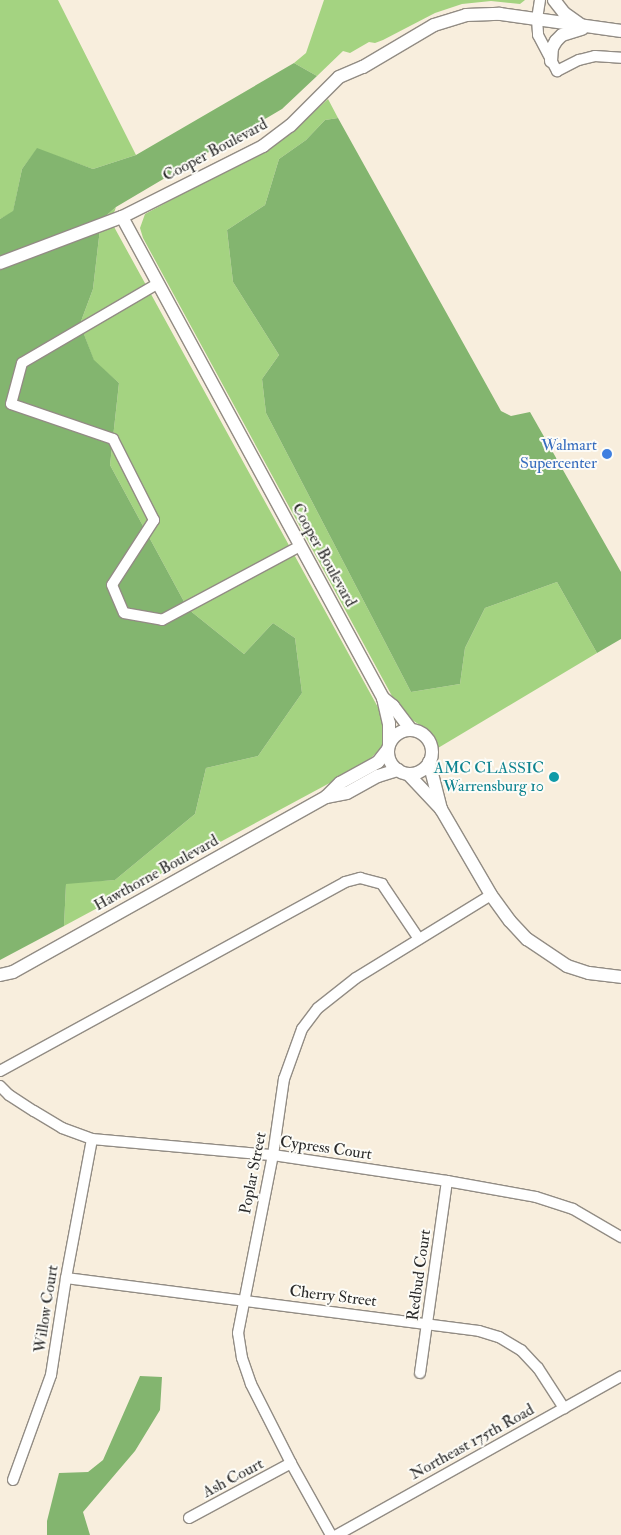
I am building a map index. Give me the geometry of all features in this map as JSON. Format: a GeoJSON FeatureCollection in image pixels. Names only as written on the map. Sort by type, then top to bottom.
{"type":"FeatureCollection","features":[{"type":"Feature","properties":{"kind":"street"},"geometry":{"type":"LineString","coordinates":[[540,0],[537,19],[538,35],[557,71],[579,60],[595,56],[621,58]]}},
{"type":"Feature","properties":{"kind":"street"},"geometry":{"type":"LineString","coordinates":[[554,0],[564,13],[585,28]]}},
{"type":"Feature","properties":{"kind":"street","name":"Cooper Boulevard"},"geometry":{"type":"LineString","coordinates":[[0,263],[122,217],[263,146],[290,126],[339,76],[363,67],[434,25],[466,16],[500,14],[585,28],[621,31]]}},
{"type":"Feature","properties":{"kind":"street"},"geometry":{"type":"LineString","coordinates":[[551,61],[552,48],[562,35],[585,28]]}},
{"type":"Feature","properties":{"kind":"street","name":"Cooper Boulevard"},"geometry":{"type":"LineString","coordinates":[[122,217],[383,698],[389,723],[388,747]]}},
{"type":"Feature","properties":{"kind":"street"},"geometry":{"type":"LineString","coordinates":[[157,284],[22,363],[11,404],[114,439],[154,520],[112,585],[124,613],[162,620],[300,546]]}},
{"type":"Feature","properties":{"kind":"street","name":"Cooper Boulevard"},"geometry":{"type":"LineString","coordinates":[[383,698],[393,706],[411,730]]}},
{"type":"Feature","properties":{"kind":"street"},"geometry":{"type":"LineString","coordinates":[[441,809],[429,762],[431,748],[429,741],[424,735],[411,730],[397,734],[388,747],[390,761],[441,809],[491,895],[510,921],[527,939],[548,956],[567,966],[588,973],[621,977]]}},
{"type":"Feature","properties":{"kind":"street","name":"Hawthorne Boulevard"},"geometry":{"type":"LineString","coordinates":[[0,975],[13,972],[326,797],[340,783],[378,762],[388,747]]}},
{"type":"Feature","properties":{"kind":"street"},"geometry":{"type":"LineString","coordinates":[[403,772],[420,771],[429,762]]}},
{"type":"Feature","properties":{"kind":"street","name":"Hawthorne Boulevard"},"geometry":{"type":"LineString","coordinates":[[326,797],[346,793],[378,776],[403,772]]}},
{"type":"Feature","properties":{"kind":"street"},"geometry":{"type":"LineString","coordinates":[[0,1071],[344,882],[360,878],[382,884],[419,939]]}},
{"type":"Feature","properties":{"kind":"street","name":"Poplar Street"},"geometry":{"type":"LineString","coordinates":[[331,1535],[291,1463],[251,1384],[242,1358],[238,1332],[273,1156],[284,1079],[302,1029],[318,1008],[356,978],[491,895]]}},
{"type":"Feature","properties":{"kind":"street","name":"Cypress Court"},"geometry":{"type":"LineString","coordinates":[[0,1086],[9,1095],[62,1128],[92,1139],[273,1156],[447,1181],[536,1197],[573,1209],[621,1237]]}},
{"type":"Feature","properties":{"kind":"street","name":"Willow Court"},"geometry":{"type":"LineString","coordinates":[[13,1480],[50,1375],[92,1139]]}},
{"type":"Feature","properties":{"kind":"street","name":"Redbud Court"},"geometry":{"type":"LineString","coordinates":[[420,1373],[447,1181]]}},
{"type":"Feature","properties":{"kind":"street","name":"Cherry Street"},"geometry":{"type":"LineString","coordinates":[[66,1278],[472,1329],[499,1337],[520,1350],[538,1368],[564,1408]]}},
{"type":"Feature","properties":{"kind":"street","name":"Northeast 175th Road"},"geometry":{"type":"LineString","coordinates":[[337,1535],[621,1376]]}},
{"type":"Feature","properties":{"kind":"street","name":"Ash Court"},"geometry":{"type":"LineString","coordinates":[[189,1518],[291,1463]]}},
{"type":"Feature","properties":{"kind":"green space"},"geometry":{"type":"Polygon","coordinates":[[[0,0],[58,0],[136,155],[93,169],[37,149],[22,169],[13,212],[0,219],[0,0]]]}},
{"type":"Feature","properties":{"kind":"green space"},"geometry":{"type":"Polygon","coordinates":[[[324,0],[525,0],[520,4],[491,1],[462,4],[435,13],[383,40],[375,43],[369,42],[350,53],[343,51],[317,76],[294,63],[306,53],[324,0]]]}},
{"type":"Feature","properties":{"kind":"green space"},"geometry":{"type":"Polygon","coordinates":[[[294,63],[317,76],[282,109],[116,207],[101,220],[93,289],[80,324],[94,360],[119,383],[110,465],[188,609],[244,654],[273,623],[295,638],[302,693],[258,756],[206,768],[195,814],[115,880],[66,884],[64,926],[0,960],[0,219],[13,211],[22,169],[37,148],[93,169],[136,155],[294,63]]]}},
{"type":"Feature","properties":{"kind":"green space"},"geometry":{"type":"Polygon","coordinates":[[[328,99],[338,118],[325,120],[306,140],[279,159],[265,205],[227,230],[233,282],[279,355],[262,379],[266,413],[411,692],[460,684],[465,648],[485,608],[557,582],[597,653],[438,748],[435,738],[429,731],[406,716],[392,696],[143,238],[140,228],[145,214],[242,162],[304,121],[328,99]]]}},
{"type":"Feature","properties":{"kind":"green space"},"geometry":{"type":"Polygon","coordinates":[[[338,118],[501,411],[511,416],[530,412],[621,572],[621,639],[597,653],[557,582],[485,608],[465,648],[460,684],[411,692],[266,413],[262,379],[279,355],[233,282],[227,230],[265,205],[279,159],[306,140],[325,120],[338,118]]]}},
{"type":"Feature","properties":{"kind":"green space"},"geometry":{"type":"Polygon","coordinates":[[[116,207],[113,225],[380,711],[385,726],[385,738],[381,748],[365,764],[64,926],[66,883],[115,880],[195,814],[206,768],[258,756],[302,693],[295,638],[273,623],[244,654],[188,609],[110,465],[119,383],[94,361],[80,324],[93,289],[101,220],[116,207]]]}},
{"type":"Feature","properties":{"kind":"green space"},"geometry":{"type":"Polygon","coordinates":[[[140,1376],[162,1377],[160,1410],[135,1451],[83,1512],[90,1535],[47,1535],[47,1521],[59,1473],[88,1472],[103,1460],[140,1376]]]}},
{"type":"Feature","properties":{"kind":"place","name":"Walmart Supercenter"},"geometry":{"type":"Point","coordinates":[607,454]}},
{"type":"Feature","properties":{"kind":"place","name":"AMC CLASSIC Warrensburg 10"},"geometry":{"type":"Point","coordinates":[554,777]}}]}
